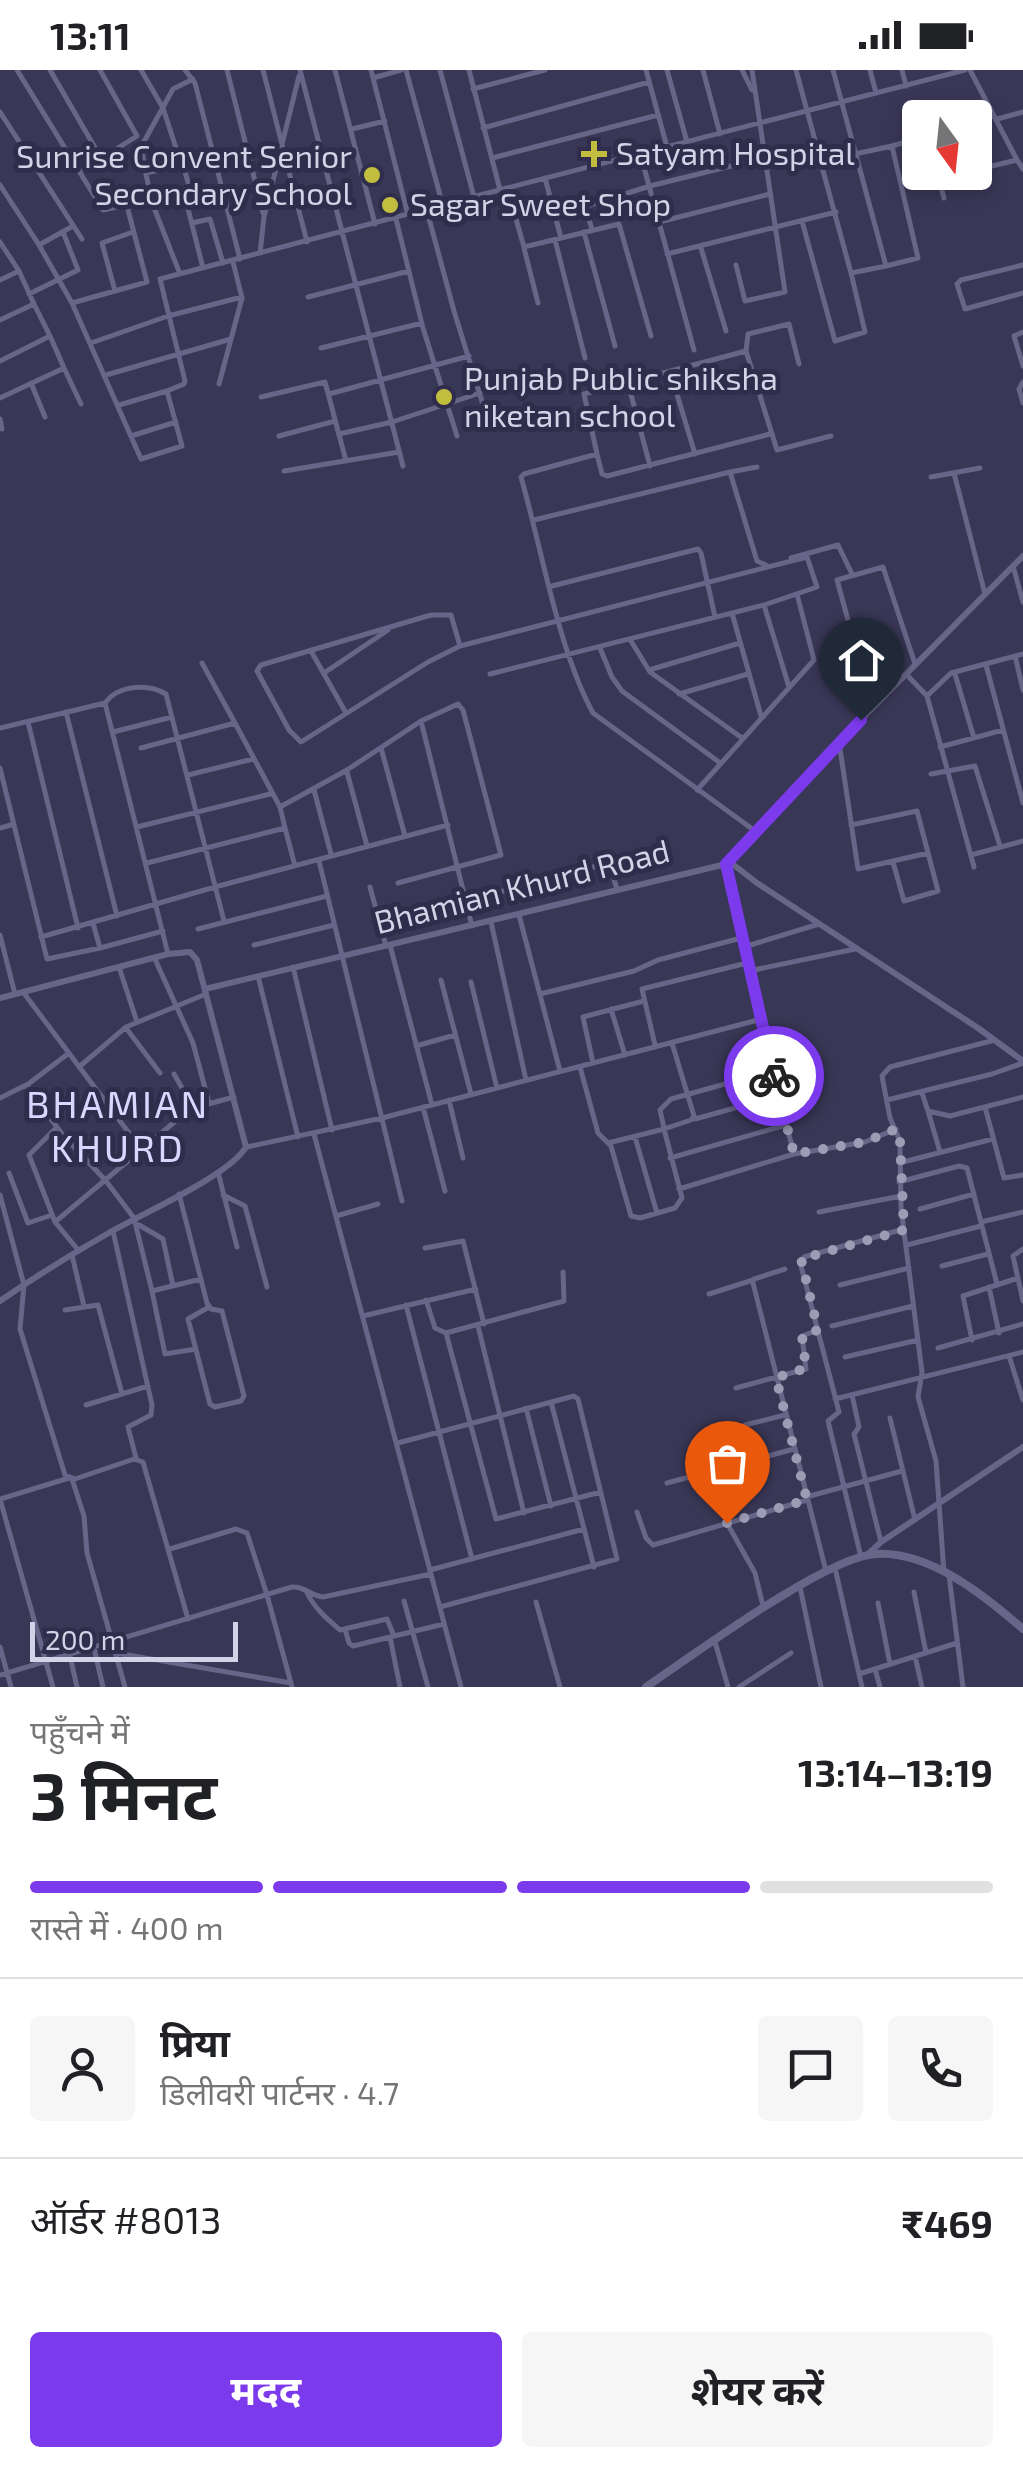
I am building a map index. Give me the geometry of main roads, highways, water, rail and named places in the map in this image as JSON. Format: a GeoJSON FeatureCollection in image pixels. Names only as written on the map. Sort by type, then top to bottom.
{"type":"FeatureCollection","features":[{"type":"Feature","properties":{"kind":"main road"},"geometry":{"type":"LineString","coordinates":[[646,1687],[800,1586],[864,1556],[895,1555],[947,1574],[980,1592],[1023,1629]]}},
{"type":"Feature","properties":{"kind":"place","name":"Satyam Hospital"},"geometry":{"type":"Point","coordinates":[594,154]}},
{"type":"Feature","properties":{"kind":"place","name":"Sunrise Convent Senior Secondary School"},"geometry":{"type":"Point","coordinates":[372,175]}},
{"type":"Feature","properties":{"kind":"place","name":"Sagar Sweet Shop"},"geometry":{"type":"Point","coordinates":[390,205]}},
{"type":"Feature","properties":{"kind":"place","name":"Punjab Public shiksha niketan school"},"geometry":{"type":"Point","coordinates":[444,397]}},
{"type":"Feature","properties":{"kind":"district","name":"BHAMIAN KHURD"},"geometry":{"type":"Point","coordinates":[118,1127]}}]}
